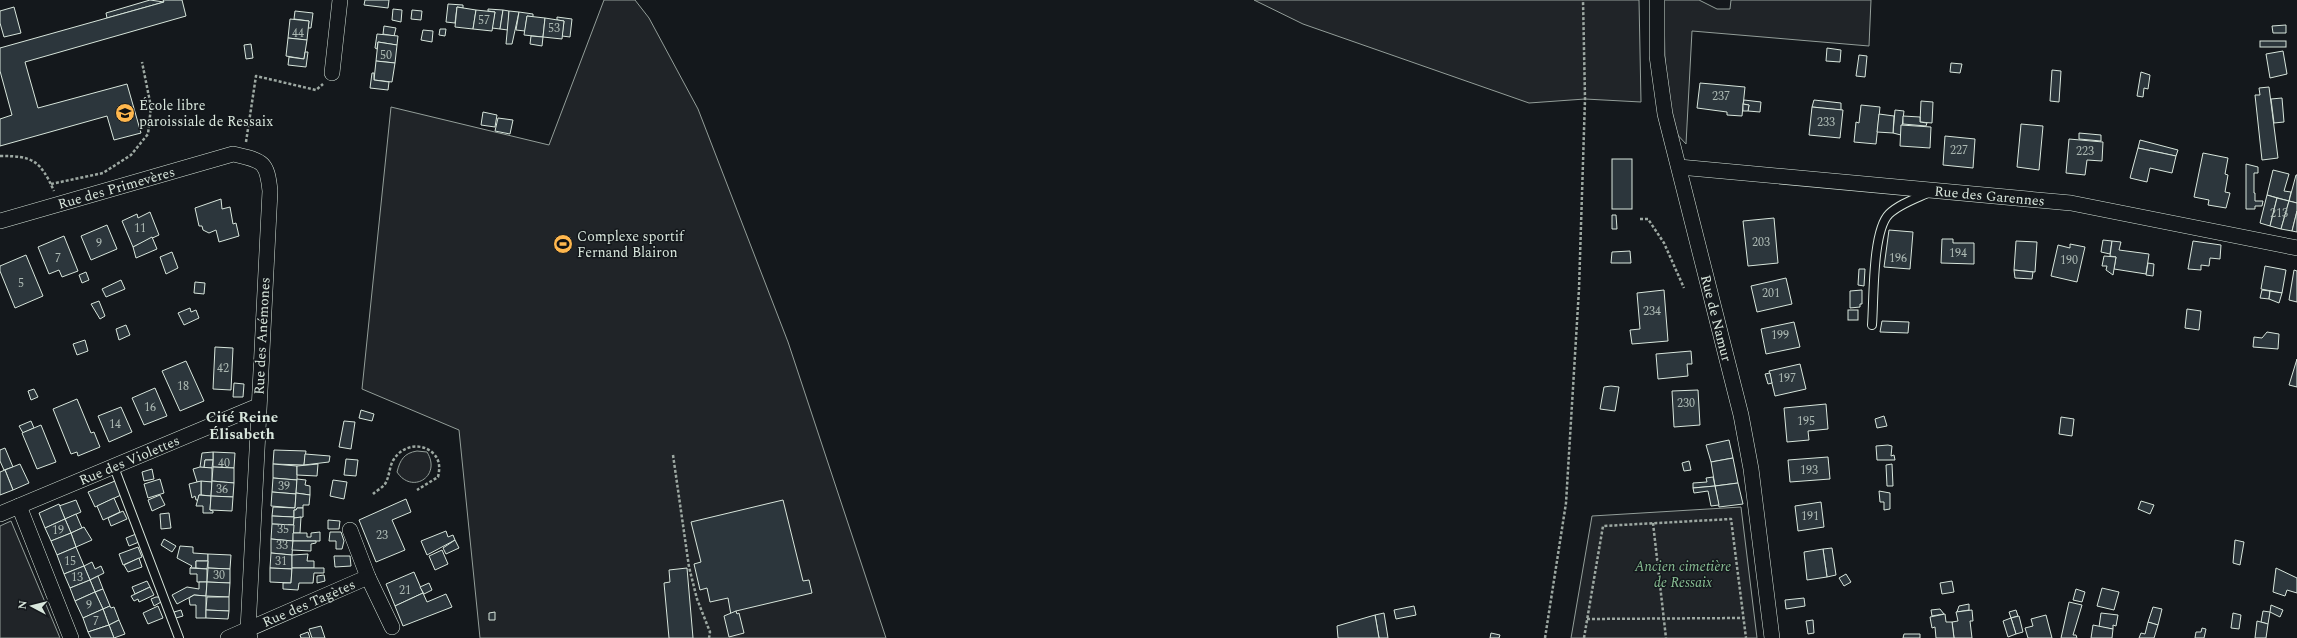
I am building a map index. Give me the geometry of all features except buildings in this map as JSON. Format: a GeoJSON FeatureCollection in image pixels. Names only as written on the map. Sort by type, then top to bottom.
{"type":"FeatureCollection","features":[{"type":"Feature","properties":{"kind":"street"},"geometry":{"type":"LineString","coordinates":[[332,73],[340,0]]}},
{"type":"Feature","properties":{"kind":"street","name":"Rue de Namur"},"geometry":{"type":"LineString","coordinates":[[1657,0],[1660,92],[1741,415],[1751,468],[1772,638]]}},
{"type":"Feature","properties":{"kind":"street","name":"Rue des Primevères"},"geometry":{"type":"LineString","coordinates":[[0,221],[238,155]]}},
{"type":"Feature","properties":{"kind":"street","name":"Rue des Anémones"},"geometry":{"type":"LineString","coordinates":[[238,155],[258,160],[268,171],[270,191],[258,406],[249,634]]}},
{"type":"Feature","properties":{"kind":"street","name":"Rue des Garennes"},"geometry":{"type":"LineString","coordinates":[[1679,167],[2071,204],[2297,248]]}},
{"type":"Feature","properties":{"kind":"street","name":"Rue des Violettes"},"geometry":{"type":"LineString","coordinates":[[0,514],[258,406]]}},
{"type":"Feature","properties":{"kind":"street"},"geometry":{"type":"LineString","coordinates":[[19,506],[71,638]]}},
{"type":"Feature","properties":{"kind":"street","name":"Rue des Tagètes"},"geometry":{"type":"LineString","coordinates":[[350,530],[368,577],[392,627]]}},
{"type":"Feature","properties":{"kind":"street","name":"Rue des Tagètes"},"geometry":{"type":"LineString","coordinates":[[228,638],[249,634],[368,577]]}},
{"type":"Feature","properties":{"kind":"lane"},"geometry":{"type":"LineString","coordinates":[[1872,325],[1876,252],[1882,224],[1889,214],[1932,191]]}},
{"type":"Feature","properties":{"kind":"lane"},"geometry":{"type":"LineString","coordinates":[[114,467],[179,638]]}},
{"type":"Feature","properties":{"kind":"path"},"geometry":{"type":"LineString","coordinates":[[1545,638],[1567,495],[1579,289],[1584,131],[1583,0]]}},
{"type":"Feature","properties":{"kind":"path"},"geometry":{"type":"LineString","coordinates":[[51,184],[103,173],[131,154],[148,134],[151,107],[142,62]]}},
{"type":"Feature","properties":{"kind":"path"},"geometry":{"type":"LineString","coordinates":[[238,155],[256,76],[316,90],[332,73]]}},
{"type":"Feature","properties":{"kind":"path"},"geometry":{"type":"LineString","coordinates":[[0,156],[24,156],[45,169],[61,204]]}},
{"type":"Feature","properties":{"kind":"path"},"geometry":{"type":"LineString","coordinates":[[1640,219],[1648,219],[1664,243],[1684,288]]}},
{"type":"Feature","properties":{"kind":"path"},"geometry":{"type":"LineString","coordinates":[[372,494],[384,486],[391,474],[393,460],[400,452],[410,447],[421,446],[430,450],[437,457],[440,466],[438,477],[417,490]]}},
{"type":"Feature","properties":{"kind":"path"},"geometry":{"type":"LineString","coordinates":[[672,455],[690,567],[697,598],[710,632],[709,638]]}},
{"type":"Feature","properties":{"kind":"path"},"geometry":{"type":"LineString","coordinates":[[1584,638],[1603,526],[1731,519],[1746,638]]}},
{"type":"Feature","properties":{"kind":"path"},"geometry":{"type":"LineString","coordinates":[[1653,523],[1666,638]]}},
{"type":"Feature","properties":{"kind":"path"},"geometry":{"type":"LineString","coordinates":[[1587,619],[1744,618]]}},
{"type":"Feature","properties":{"kind":"green space","name":"Complexe sportif Fernand Blairon"},"geometry":{"type":"Polygon","coordinates":[[[604,0],[635,0],[649,18],[698,109],[788,342],[886,638],[480,638],[459,430],[362,389],[391,107],[549,145],[604,0]]]}},
{"type":"Feature","properties":{"kind":"green space"},"geometry":{"type":"Polygon","coordinates":[[[1254,0],[1639,0],[1641,102],[1585,99],[1529,103],[1303,24],[1254,0]]]}},
{"type":"Feature","properties":{"kind":"green space"},"geometry":{"type":"Polygon","coordinates":[[[1664,0],[1699,0],[1717,9],[1730,9],[1731,0],[1871,0],[1869,46],[1692,31],[1686,144],[1674,131],[1665,70],[1664,0]]]}},
{"type":"Feature","properties":{"kind":"green space"},"geometry":{"type":"Polygon","coordinates":[[[417,451],[427,452],[431,461],[431,468],[428,475],[423,480],[410,482],[403,479],[397,472],[403,458],[409,453],[417,451]]]}},
{"type":"Feature","properties":{"kind":"green space","name":"Ancien cimetière de Ressaix"},"geometry":{"type":"Polygon","coordinates":[[[1741,507],[1757,638],[1571,638],[1592,516],[1741,507]]]}},
{"type":"Feature","properties":{"kind":"green space"},"geometry":{"type":"Polygon","coordinates":[[[11,521],[60,638],[0,638],[0,526],[11,521]]]}},
{"type":"Feature","properties":{"kind":"place","name":"École libre paroissiale de Ressaix"},"geometry":{"type":"Point","coordinates":[125,113]}},
{"type":"Feature","properties":{"kind":"place","name":"Complexe sportif Fernand Blairon"},"geometry":{"type":"Point","coordinates":[563,244]}},
{"type":"Feature","properties":{"kind":"district","name":"Cité Reine Élisabeth"},"geometry":{"type":"Point","coordinates":[242,426]}}]}
